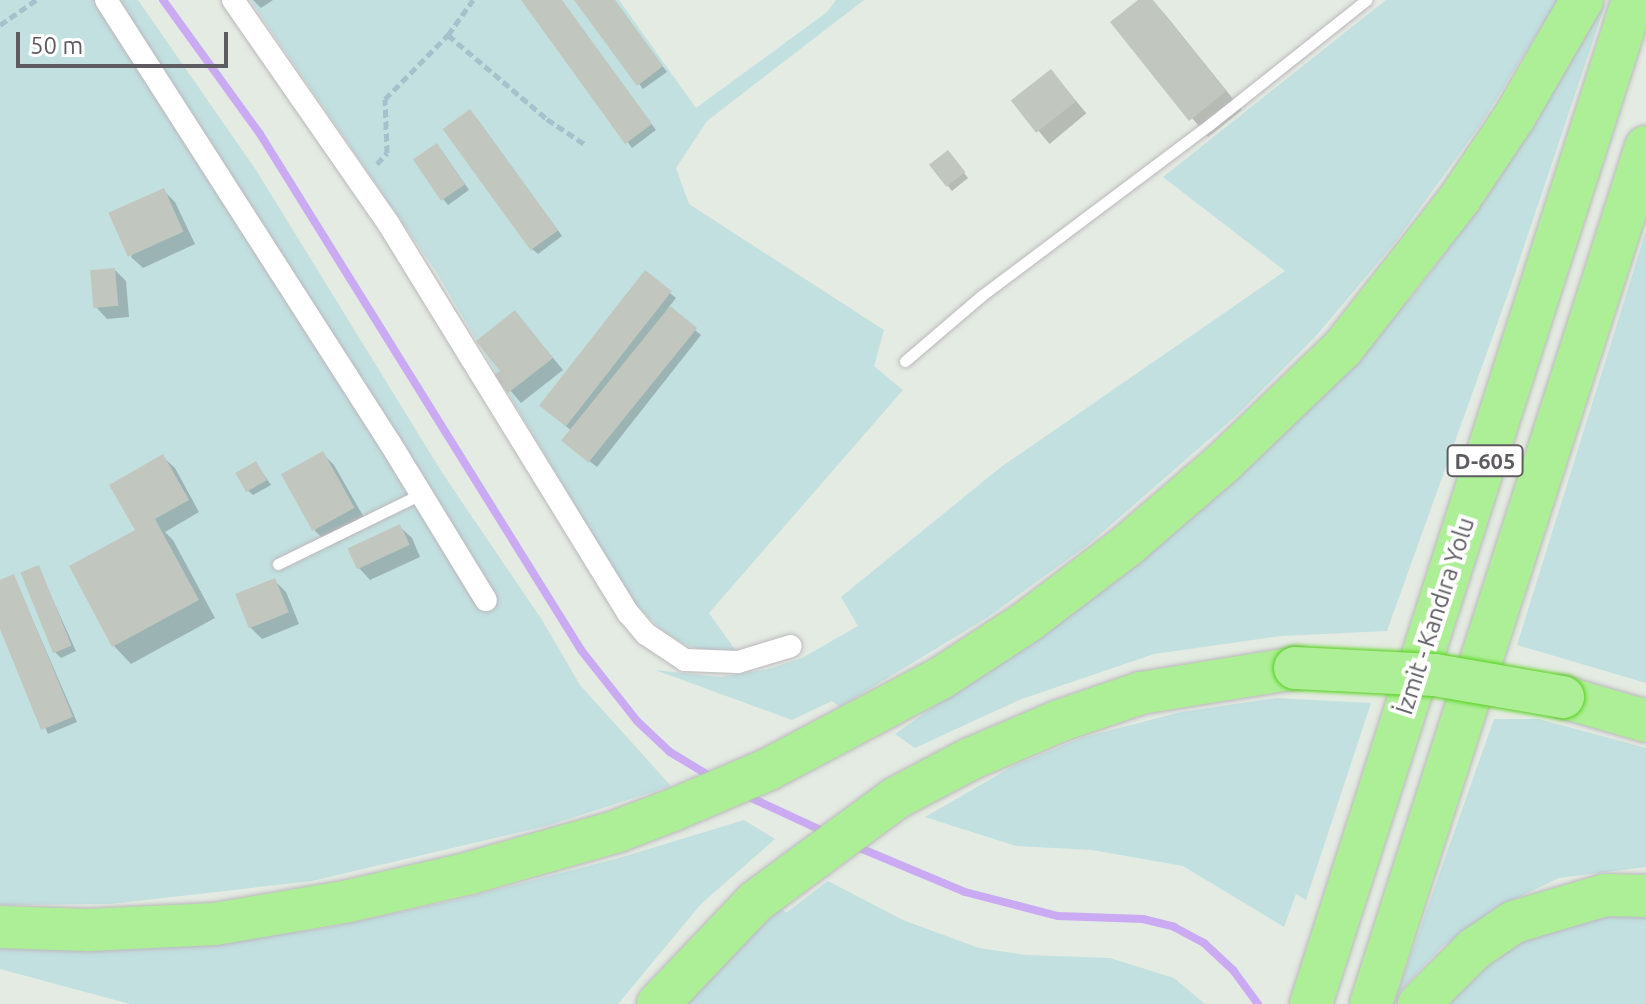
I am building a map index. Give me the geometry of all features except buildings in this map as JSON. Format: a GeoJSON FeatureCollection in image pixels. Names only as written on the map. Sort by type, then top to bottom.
{"type":"FeatureCollection","features":[{"type":"Feature","properties":{"kind":"highway"},"geometry":{"type":"LineString","coordinates":[[0,927],[88,930],[215,924],[349,901],[470,873],[615,832],[769,769],[864,722],[941,678],[1028,621],[1128,545],[1224,462],[1343,348],[1460,198],[1515,116],[1582,0]]}},
{"type":"Feature","properties":{"kind":"highway","name":"İzmit - Kandıra Yolu"},"geometry":{"type":"LineString","coordinates":[[1311,1004],[1633,0]]}},
{"type":"Feature","properties":{"kind":"highway","name":"D-605"},"geometry":{"type":"LineString","coordinates":[[1371,1004],[1646,147]]}},
{"type":"Feature","properties":{"kind":"highway"},"geometry":{"type":"LineString","coordinates":[[658,1004],[755,902],[896,798],[970,759],[1059,721],[1141,693],[1295,668],[1435,675],[1563,697],[1646,721]]}},
{"type":"Feature","properties":{"kind":"highway"},"geometry":{"type":"LineString","coordinates":[[1419,1004],[1474,949],[1514,922],[1606,895],[1646,896]]}},
{"type":"Feature","properties":{"kind":"street"},"geometry":{"type":"LineString","coordinates":[[106,0],[486,600]]}},
{"type":"Feature","properties":{"kind":"street"},"geometry":{"type":"LineString","coordinates":[[233,0],[388,223],[606,579],[646,634],[685,660],[708,663],[738,662],[791,646]]}},
{"type":"Feature","properties":{"kind":"lane"},"geometry":{"type":"LineString","coordinates":[[905,361],[981,296],[1209,125],[1366,0]]}},
{"type":"Feature","properties":{"kind":"lane"},"geometry":{"type":"LineString","coordinates":[[278,564],[421,494]]}},
{"type":"Feature","properties":{"kind":"path"},"geometry":{"type":"LineString","coordinates":[[0,25],[36,0]]}},
{"type":"Feature","properties":{"kind":"path"},"geometry":{"type":"LineString","coordinates":[[357,179],[387,153],[385,99],[448,35],[473,0]]}},
{"type":"Feature","properties":{"kind":"path"},"geometry":{"type":"LineString","coordinates":[[448,35],[537,112],[586,145]]}},
{"type":"Feature","properties":{"kind":"shaded area"},"geometry":{"type":"Polygon","coordinates":[[[0,0],[138,0],[256,170],[443,474],[542,620],[580,685],[671,786],[550,825],[312,881],[110,904],[0,905],[0,0]]]}},
{"type":"Feature","properties":{"kind":"shaded area"},"geometry":{"type":"Polygon","coordinates":[[[250,0],[619,0],[696,108],[827,12],[836,0],[864,0],[707,121],[676,168],[689,204],[884,330],[874,366],[903,390],[709,613],[736,651],[707,653],[682,643],[661,629],[632,601],[435,270],[250,0]]]}},
{"type":"Feature","properties":{"kind":"shaded area"},"geometry":{"type":"Polygon","coordinates":[[[1386,0],[1558,0],[1481,124],[1396,241],[1316,336],[1238,414],[1089,544],[988,617],[840,707],[832,701],[792,720],[655,670],[720,677],[768,669],[802,658],[858,626],[841,597],[1001,467],[1285,271],[1163,177],[1386,0]]]}},
{"type":"Feature","properties":{"kind":"shaded area"},"geometry":{"type":"Polygon","coordinates":[[[1606,2],[1509,291],[1387,631],[1281,636],[1154,654],[1019,700],[915,748],[895,734],[1139,561],[1257,460],[1340,378],[1419,288],[1467,223],[1606,2]]]}},
{"type":"Feature","properties":{"kind":"shaded area"},"geometry":{"type":"Polygon","coordinates":[[[1646,231],[1646,683],[1517,645],[1646,231]]]}},
{"type":"Feature","properties":{"kind":"shaded area"},"geometry":{"type":"Polygon","coordinates":[[[1276,698],[1371,703],[1306,900],[1296,894],[1284,927],[1183,866],[1092,850],[1016,846],[925,817],[1015,765],[1081,738],[1181,712],[1276,698]]]}},
{"type":"Feature","properties":{"kind":"shaded area"},"geometry":{"type":"Polygon","coordinates":[[[1494,719],[1539,719],[1646,748],[1646,867],[1559,878],[1496,908],[1442,947],[1397,994],[1494,719]]]}},
{"type":"Feature","properties":{"kind":"shaded area"},"geometry":{"type":"Polygon","coordinates":[[[744,820],[775,839],[701,904],[618,1004],[130,1004],[0,969],[0,945],[195,946],[331,927],[456,900],[619,858],[744,820]]]}},
{"type":"Feature","properties":{"kind":"shaded area"},"geometry":{"type":"Polygon","coordinates":[[[828,881],[903,920],[979,948],[1027,955],[1110,958],[1174,978],[1205,1004],[687,1004],[725,959],[780,907],[786,913],[828,881]]]}},
{"type":"Feature","properties":{"kind":"shaded area"},"geometry":{"type":"Polygon","coordinates":[[[1608,916],[1646,917],[1646,1004],[1446,1004],[1455,989],[1514,945],[1563,925],[1608,916]]]}},
{"type":"Feature","properties":{"kind":"waterway"},"geometry":{"type":"LineString","coordinates":[[163,0],[260,134],[581,650],[637,721],[670,752],[713,778]]}},
{"type":"Feature","properties":{"kind":"waterway"},"geometry":{"type":"LineString","coordinates":[[743,794],[825,832]]}},
{"type":"Feature","properties":{"kind":"waterway"},"geometry":{"type":"LineString","coordinates":[[855,846],[965,892],[1058,916],[1143,919],[1174,927],[1204,943],[1233,970],[1258,1004]]}}]}
